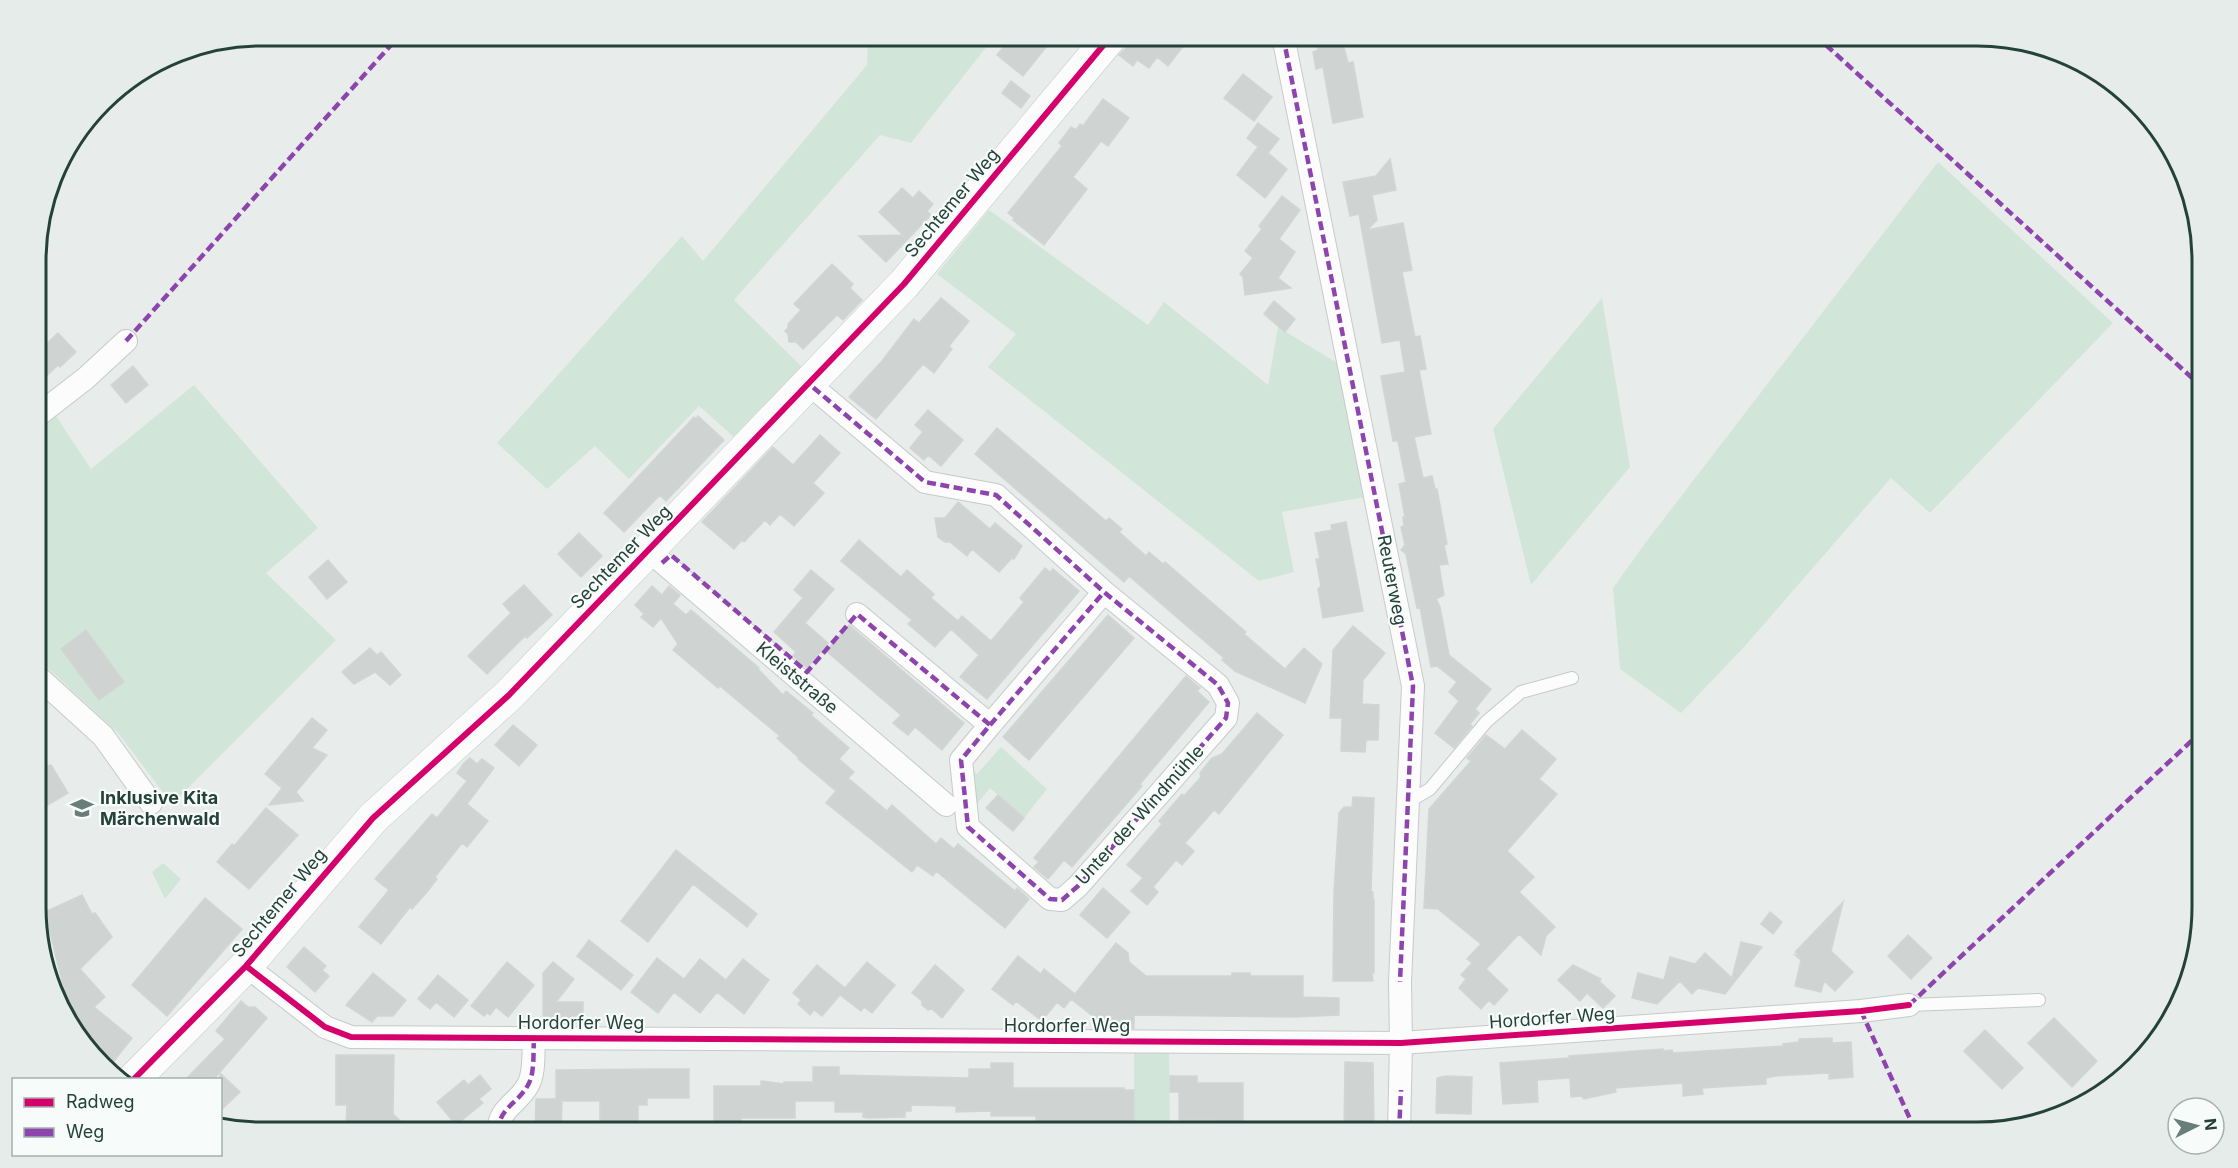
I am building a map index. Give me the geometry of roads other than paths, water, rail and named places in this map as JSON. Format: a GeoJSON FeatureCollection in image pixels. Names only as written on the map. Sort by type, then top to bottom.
{"type":"FeatureCollection","features":[{"type":"Feature","properties":{"kind":"street","name":"Sechtemer Weg"},"geometry":{"type":"LineString","coordinates":[[135,1078],[246,966],[373,818],[509,695],[904,284],[1103,46]]}},
{"type":"Feature","properties":{"kind":"street","name":"Reuterweg"},"geometry":{"type":"LineString","coordinates":[[1285,46],[1413,686],[1400,982],[1399,1122]]}},
{"type":"Feature","properties":{"kind":"street"},"geometry":{"type":"LineString","coordinates":[[46,409],[87,378],[126,340]]}},
{"type":"Feature","properties":{"kind":"street","name":"Unter der Windmühle"},"geometry":{"type":"LineString","coordinates":[[808,383],[925,482],[996,495],[1104,592],[1218,685],[1228,703],[1226,718],[1078,885],[1062,900],[1050,899],[968,827],[961,760],[1104,592]]}},
{"type":"Feature","properties":{"kind":"street","name":"Kleiststraße"},"geometry":{"type":"LineString","coordinates":[[648,550],[946,805]]}},
{"type":"Feature","properties":{"kind":"street"},"geometry":{"type":"LineString","coordinates":[[857,614],[990,725]]}},
{"type":"Feature","properties":{"kind":"street"},"geometry":{"type":"LineString","coordinates":[[46,684],[103,736],[151,803]]}},
{"type":"Feature","properties":{"kind":"street","name":"Hordorfer Weg"},"geometry":{"type":"LineString","coordinates":[[246,966],[325,1027],[351,1037],[1401,1043],[1861,1011],[1909,1005]]}},
{"type":"Feature","properties":{"kind":"street"},"geometry":{"type":"LineString","coordinates":[[498,1122],[498,1119],[528,1086],[534,1038]]}},
{"type":"Feature","properties":{"kind":"lane"},"geometry":{"type":"LineString","coordinates":[[1408,802],[1430,789],[1486,722],[1521,692],[1572,678]]}},
{"type":"Feature","properties":{"kind":"lane","name":"Hordorfer Weg"},"geometry":{"type":"LineString","coordinates":[[1909,1005],[2038,1000]]}},
{"type":"Feature","properties":{"kind":"place","name":"Inklusive Kita Märchenwald"},"geometry":{"type":"Point","coordinates":[82,808]}}]}
